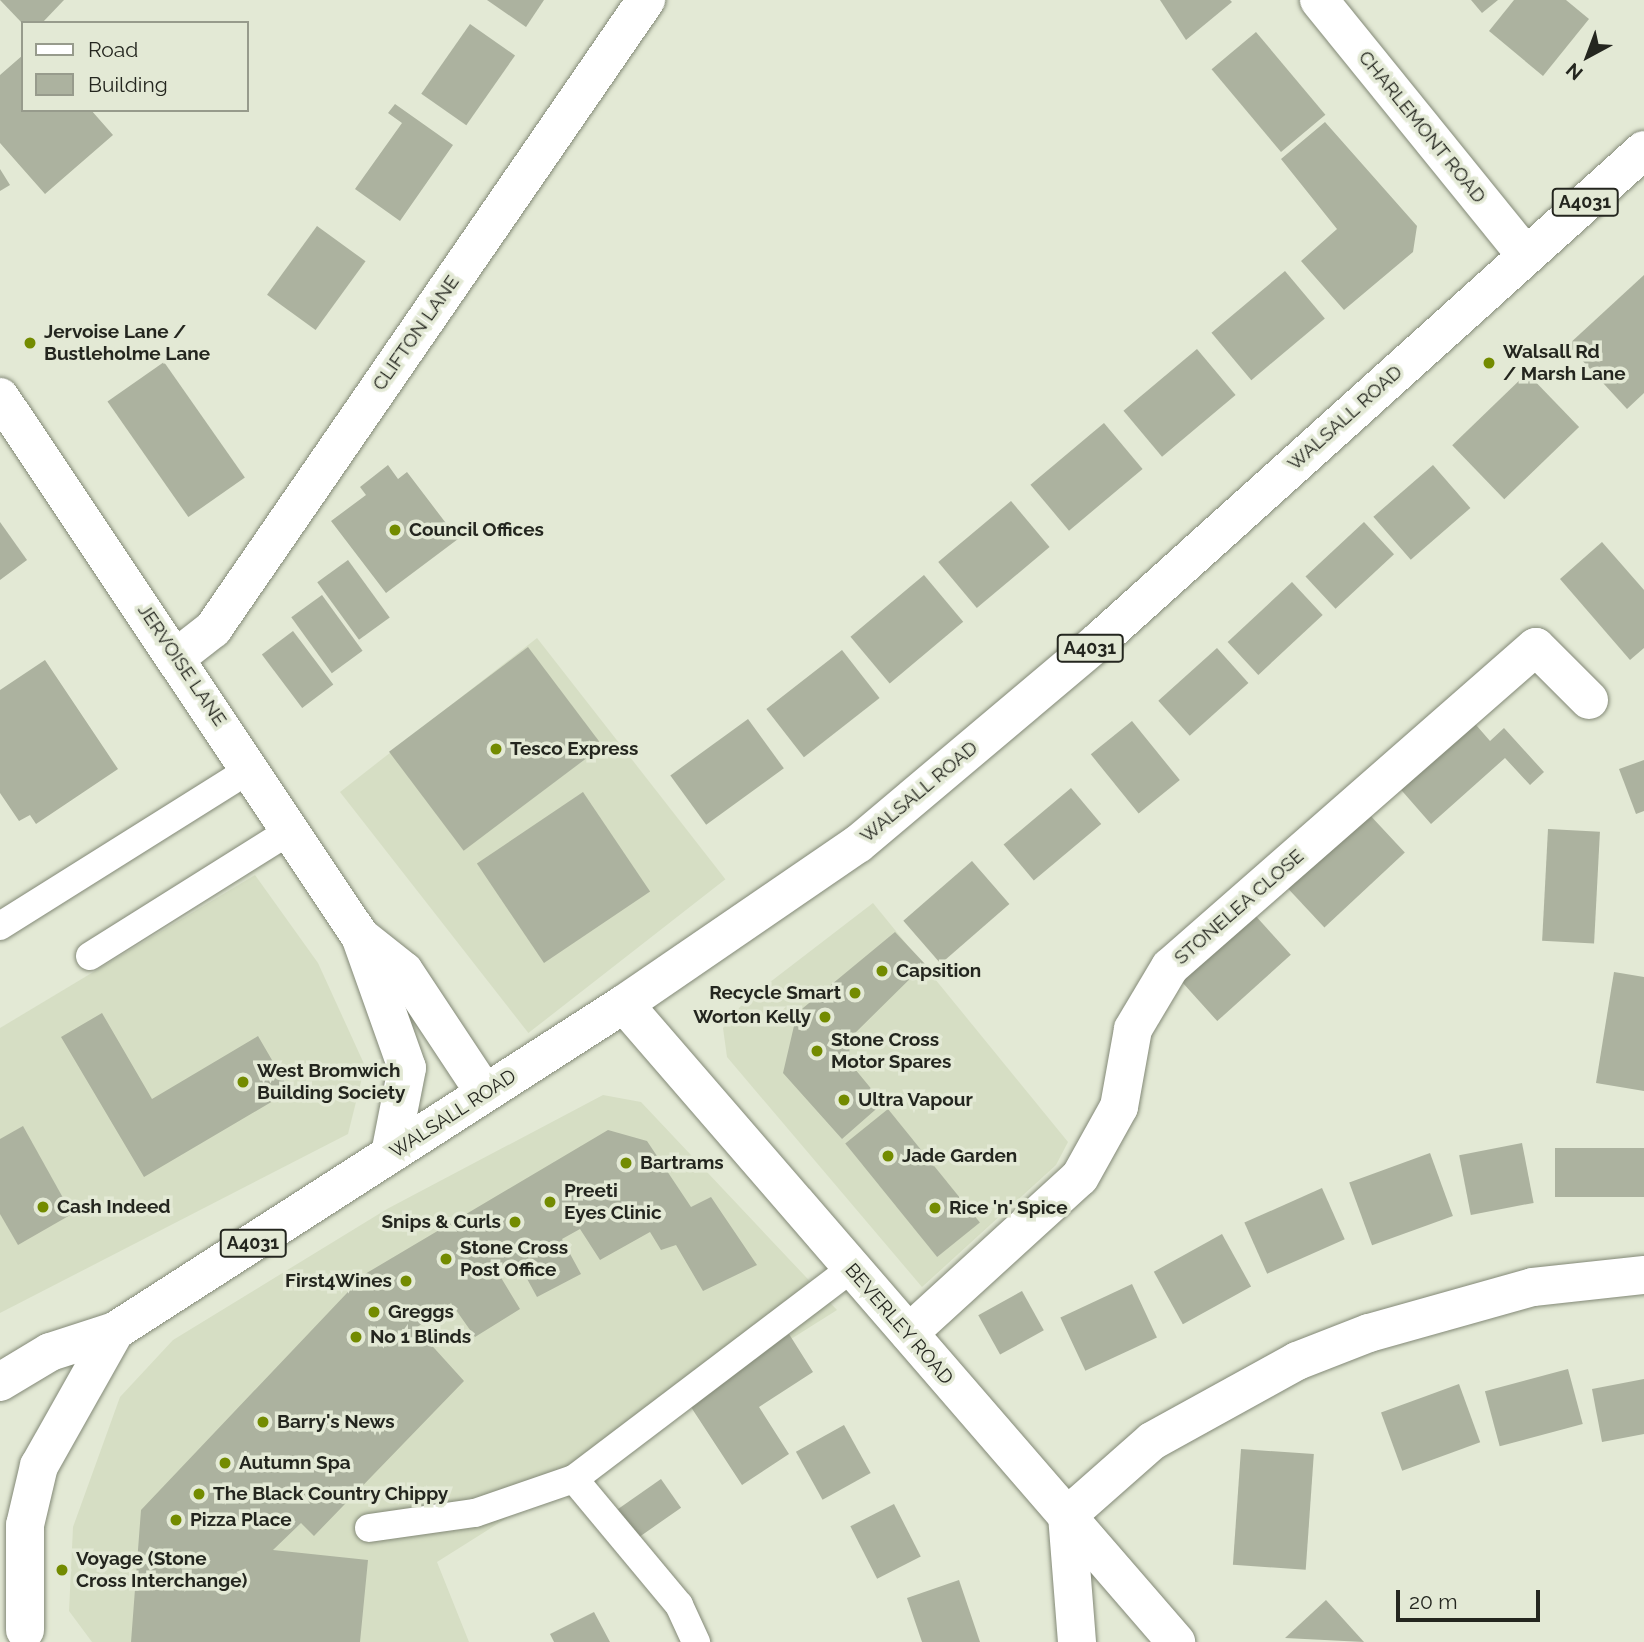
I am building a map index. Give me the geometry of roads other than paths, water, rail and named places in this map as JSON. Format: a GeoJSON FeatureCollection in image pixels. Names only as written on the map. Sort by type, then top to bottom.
{"type":"FeatureCollection","features":[{"type":"Feature","properties":{"kind":"street","name":"CLIFTON LANE"},"geometry":{"type":"LineString","coordinates":[[177,657],[213,629],[646,0]]}},
{"type":"Feature","properties":{"kind":"street","name":"CHARLEMONT ROAD"},"geometry":{"type":"LineString","coordinates":[[1319,0],[1525,254]]}},
{"type":"Feature","properties":{"kind":"street","name":"WALSALL ROAD"},"geometry":{"type":"LineString","coordinates":[[6,1373],[50,1352],[115,1331],[624,1004],[858,844],[1100,640],[1525,254],[1644,150]]}},
{"type":"Feature","properties":{"kind":"street","name":"JERVOISE LANE"},"geometry":{"type":"LineString","coordinates":[[0,397],[177,657],[360,936],[407,1068],[390,1154]]}},
{"type":"Feature","properties":{"kind":"street","name":"STONELEA CLOSE"},"geometry":{"type":"LineString","coordinates":[[909,1333],[1080,1177],[1119,1107],[1133,1029],[1170,967],[1536,647],[1589,700]]}},
{"type":"Feature","properties":{"kind":"street","name":"JERVOISE LANE"},"geometry":{"type":"LineString","coordinates":[[360,936],[404,971],[484,1092]]}},
{"type":"Feature","properties":{"kind":"street","name":"BEVERLEY ROAD"},"geometry":{"type":"LineString","coordinates":[[624,1004],[1176,1642]]}},
{"type":"Feature","properties":{"kind":"street"},"geometry":{"type":"LineString","coordinates":[[1077,1642],[1067,1517],[1152,1441],[1297,1361],[1457,1305],[1533,1287],[1644,1275]]}},
{"type":"Feature","properties":{"kind":"street","name":"WALSALL ROAD"},"geometry":{"type":"LineString","coordinates":[[21,1638],[25,1525],[39,1466],[115,1331]]}},
{"type":"Feature","properties":{"kind":"street","name":"WALSALL ROAD"},"geometry":{"type":"LineString","coordinates":[[0,1602],[21,1638]]}},
{"type":"Feature","properties":{"kind":"lane"},"geometry":{"type":"LineString","coordinates":[[0,926],[250,769]]}},
{"type":"Feature","properties":{"kind":"lane"},"geometry":{"type":"LineString","coordinates":[[90,956],[290,830]]}},
{"type":"Feature","properties":{"kind":"lane"},"geometry":{"type":"LineString","coordinates":[[369,1528],[475,1513],[574,1479],[851,1269]]}},
{"type":"Feature","properties":{"kind":"lane"},"geometry":{"type":"LineString","coordinates":[[574,1479],[679,1605],[696,1642]]}},
{"type":"Feature","properties":{"kind":"place","name":"Jervoise Lane / Bustleholme Lane"},"geometry":{"type":"Point","coordinates":[30,343]}},
{"type":"Feature","properties":{"kind":"place","name":"Walsall Rd / Marsh Lane"},"geometry":{"type":"Point","coordinates":[1489,363]}},
{"type":"Feature","properties":{"kind":"place","name":"Council Offices"},"geometry":{"type":"Point","coordinates":[395,530]}},
{"type":"Feature","properties":{"kind":"place","name":"Tesco Express"},"geometry":{"type":"Point","coordinates":[496,749]}},
{"type":"Feature","properties":{"kind":"place","name":"Capsition"},"geometry":{"type":"Point","coordinates":[882,971]}},
{"type":"Feature","properties":{"kind":"place","name":"Recycle Smart"},"geometry":{"type":"Point","coordinates":[855,993]}},
{"type":"Feature","properties":{"kind":"place","name":"Worton Kelly"},"geometry":{"type":"Point","coordinates":[825,1017]}},
{"type":"Feature","properties":{"kind":"place","name":"Stone Cross Motor Spares"},"geometry":{"type":"Point","coordinates":[817,1051]}},
{"type":"Feature","properties":{"kind":"place","name":"West Bromwich Building Society"},"geometry":{"type":"Point","coordinates":[243,1082]}},
{"type":"Feature","properties":{"kind":"place","name":"Ultra Vapour"},"geometry":{"type":"Point","coordinates":[844,1100]}},
{"type":"Feature","properties":{"kind":"place","name":"Jade Garden"},"geometry":{"type":"Point","coordinates":[888,1156]}},
{"type":"Feature","properties":{"kind":"place","name":"Bartrams"},"geometry":{"type":"Point","coordinates":[626,1163]}},
{"type":"Feature","properties":{"kind":"place","name":"Preeti Eyes Clinic"},"geometry":{"type":"Point","coordinates":[550,1202]}},
{"type":"Feature","properties":{"kind":"place","name":"Cash Indeed"},"geometry":{"type":"Point","coordinates":[43,1207]}},
{"type":"Feature","properties":{"kind":"place","name":"Rice 'n' Spice"},"geometry":{"type":"Point","coordinates":[935,1208]}},
{"type":"Feature","properties":{"kind":"place","name":"Snips & Curls"},"geometry":{"type":"Point","coordinates":[515,1222]}},
{"type":"Feature","properties":{"kind":"place","name":"Stone Cross Post Office"},"geometry":{"type":"Point","coordinates":[446,1259]}},
{"type":"Feature","properties":{"kind":"place","name":"First4Wines"},"geometry":{"type":"Point","coordinates":[406,1281]}},
{"type":"Feature","properties":{"kind":"place","name":"Greggs"},"geometry":{"type":"Point","coordinates":[374,1312]}},
{"type":"Feature","properties":{"kind":"place","name":"No 1 Blinds"},"geometry":{"type":"Point","coordinates":[356,1337]}},
{"type":"Feature","properties":{"kind":"place","name":"Barry's News"},"geometry":{"type":"Point","coordinates":[263,1422]}},
{"type":"Feature","properties":{"kind":"place","name":"Autumn Spa"},"geometry":{"type":"Point","coordinates":[225,1463]}},
{"type":"Feature","properties":{"kind":"place","name":"The Black Country Chippy"},"geometry":{"type":"Point","coordinates":[199,1494]}},
{"type":"Feature","properties":{"kind":"place","name":"Pizza Place"},"geometry":{"type":"Point","coordinates":[176,1520]}},
{"type":"Feature","properties":{"kind":"place","name":"Voyage (Stone Cross Interchange)"},"geometry":{"type":"Point","coordinates":[62,1570]}}]}
